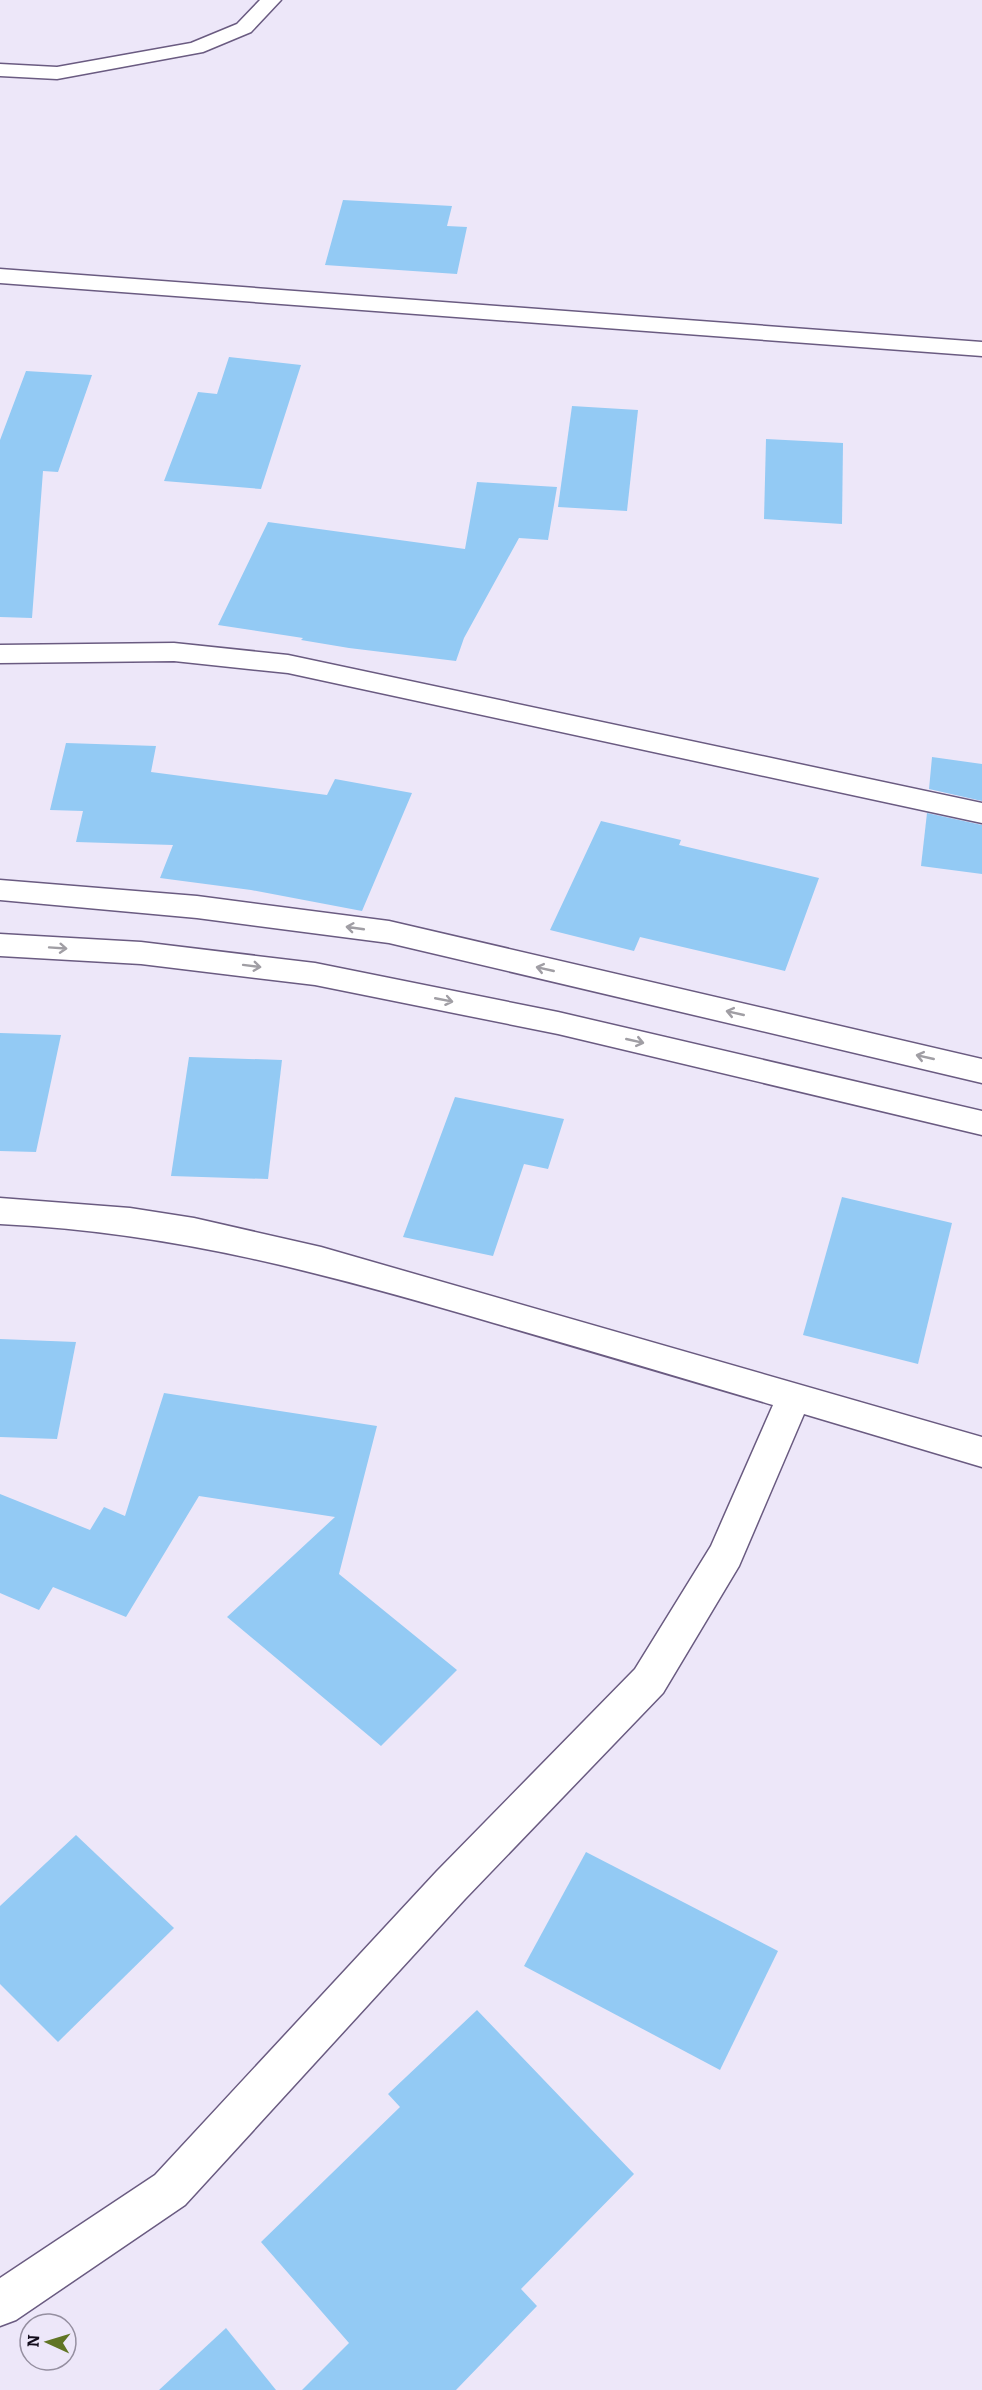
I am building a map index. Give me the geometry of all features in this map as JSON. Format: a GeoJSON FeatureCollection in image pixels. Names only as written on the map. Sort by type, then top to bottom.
{"type":"FeatureCollection","features":[{"type":"Feature","properties":{"kind":"street"},"geometry":{"type":"LineString","coordinates":[[0,70],[57,73],[195,48],[244,28],[271,0]]}},
{"type":"Feature","properties":{"kind":"street"},"geometry":{"type":"LineString","coordinates":[[0,276],[982,348]]}},
{"type":"Feature","properties":{"kind":"street"},"geometry":{"type":"LineString","coordinates":[[0,654],[174,652],[288,664],[982,813]]}},
{"type":"Feature","properties":{"kind":"street"},"geometry":{"type":"LineString","coordinates":[[0,890],[197,907],[389,932],[982,1071]]}},
{"type":"Feature","properties":{"kind":"street"},"geometry":{"type":"LineString","coordinates":[[0,945],[141,953],[315,974],[558,1023],[982,1123]]}},
{"type":"Feature","properties":{"kind":"street"},"geometry":{"type":"LineString","coordinates":[[0,1211],[145,1224],[309,1256],[982,1452]]}},
{"type":"Feature","properties":{"kind":"street"},"geometry":{"type":"LineString","coordinates":[[0,2304],[170,2190],[451,1885],[648,1681],[726,1555],[794,1396]]}},
{"type":"Feature","properties":{"kind":"building"},"geometry":{"type":"Polygon","coordinates":[[[343,200],[452,206],[447,226],[467,227],[457,274],[325,265],[343,200]]]}},
{"type":"Feature","properties":{"kind":"building"},"geometry":{"type":"Polygon","coordinates":[[[229,357],[301,365],[261,489],[164,481],[198,392],[217,394],[229,357]]]}},
{"type":"Feature","properties":{"kind":"building"},"geometry":{"type":"Polygon","coordinates":[[[26,371],[92,375],[58,472],[43,471],[32,618],[0,617],[0,440],[26,371]]]}},
{"type":"Feature","properties":{"kind":"building"},"geometry":{"type":"Polygon","coordinates":[[[572,406],[638,410],[627,511],[558,507],[572,406]]]}},
{"type":"Feature","properties":{"kind":"building"},"geometry":{"type":"Polygon","coordinates":[[[766,439],[843,443],[842,524],[764,519],[766,439]]]}},
{"type":"Feature","properties":{"kind":"building"},"geometry":{"type":"Polygon","coordinates":[[[477,482],[557,487],[548,540],[519,538],[464,638],[456,661],[349,648],[301,640],[303,638],[218,625],[268,522],[465,549],[477,482]]]}},
{"type":"Feature","properties":{"kind":"building"},"geometry":{"type":"Polygon","coordinates":[[[66,743],[156,746],[151,772],[327,795],[335,779],[412,793],[362,911],[251,890],[160,878],[173,845],[76,842],[83,811],[50,810],[66,743]]]}},
{"type":"Feature","properties":{"kind":"building"},"geometry":{"type":"Polygon","coordinates":[[[932,757],[982,764],[982,801],[929,789],[932,757]]]}},
{"type":"Feature","properties":{"kind":"building"},"geometry":{"type":"Polygon","coordinates":[[[927,813],[982,825],[982,874],[921,866],[927,813]]]}},
{"type":"Feature","properties":{"kind":"building"},"geometry":{"type":"Polygon","coordinates":[[[601,821],[681,840],[679,845],[819,878],[785,971],[640,937],[634,951],[550,930],[601,821]]]}},
{"type":"Feature","properties":{"kind":"building"},"geometry":{"type":"Polygon","coordinates":[[[0,1033],[61,1035],[36,1152],[0,1151],[0,1033]]]}},
{"type":"Feature","properties":{"kind":"building"},"geometry":{"type":"Polygon","coordinates":[[[189,1057],[282,1060],[268,1179],[171,1176],[189,1057]]]}},
{"type":"Feature","properties":{"kind":"building"},"geometry":{"type":"Polygon","coordinates":[[[455,1097],[564,1119],[548,1169],[524,1164],[493,1256],[403,1237],[455,1097]]]}},
{"type":"Feature","properties":{"kind":"building"},"geometry":{"type":"Polygon","coordinates":[[[842,1197],[952,1223],[918,1364],[803,1335],[842,1197]]]}},
{"type":"Feature","properties":{"kind":"building"},"geometry":{"type":"Polygon","coordinates":[[[0,1339],[76,1342],[57,1439],[0,1437],[0,1339]]]}},
{"type":"Feature","properties":{"kind":"building"},"geometry":{"type":"Polygon","coordinates":[[[164,1393],[377,1426],[339,1574],[457,1670],[381,1746],[227,1617],[335,1517],[199,1496],[126,1617],[53,1587],[39,1610],[0,1593],[0,1494],[90,1530],[104,1507],[125,1516],[164,1393]]]}},
{"type":"Feature","properties":{"kind":"building"},"geometry":{"type":"Polygon","coordinates":[[[76,1835],[174,1928],[58,2042],[0,1984],[0,1906],[76,1835]]]}},
{"type":"Feature","properties":{"kind":"building"},"geometry":{"type":"Polygon","coordinates":[[[586,1852],[778,1951],[720,2070],[524,1966],[586,1852]]]}},
{"type":"Feature","properties":{"kind":"building"},"geometry":{"type":"Polygon","coordinates":[[[477,2010],[634,2174],[521,2289],[537,2306],[456,2390],[302,2390],[349,2343],[261,2242],[400,2107],[388,2094],[477,2010]]]}},
{"type":"Feature","properties":{"kind":"building"},"geometry":{"type":"Polygon","coordinates":[[[226,2328],[276,2390],[159,2390],[226,2328]]]}}]}
